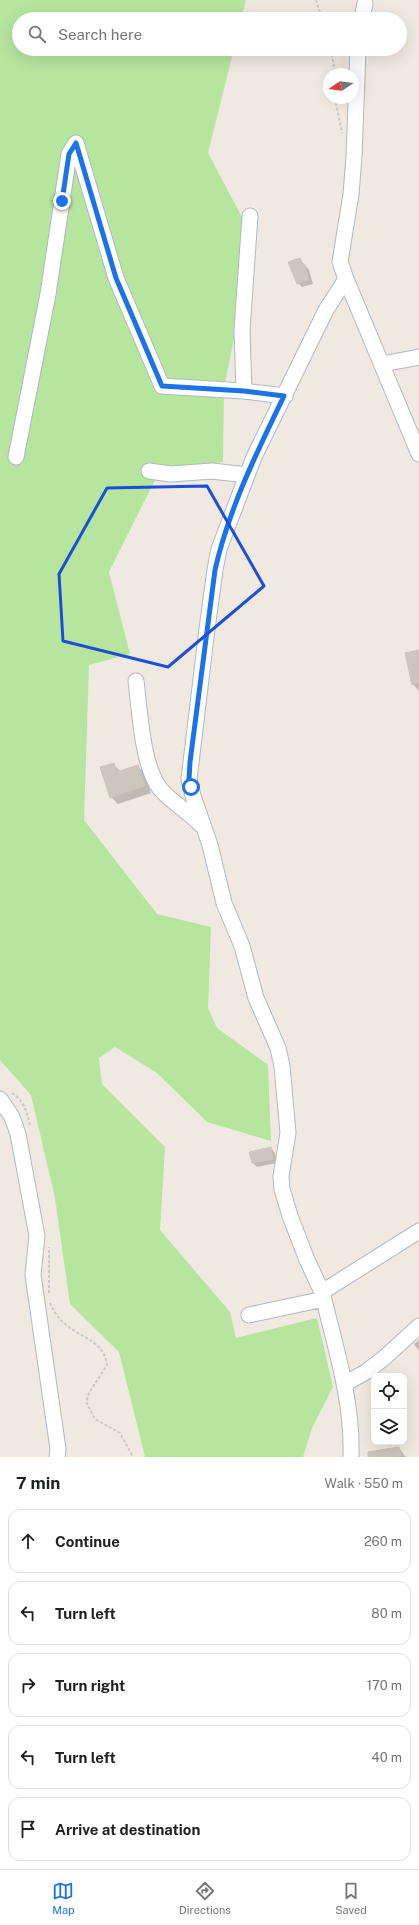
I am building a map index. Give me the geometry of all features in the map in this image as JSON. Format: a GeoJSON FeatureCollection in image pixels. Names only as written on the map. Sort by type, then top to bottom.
{"type":"FeatureCollection","features":[{"type":"Feature","properties":{"kind":"street"},"geometry":{"type":"LineString","coordinates":[[363,12],[365,3]]}},
{"type":"Feature","properties":{"kind":"street"},"geometry":{"type":"LineString","coordinates":[[358,56],[351,194],[340,262],[419,454]]}},
{"type":"Feature","properties":{"kind":"street"},"geometry":{"type":"LineString","coordinates":[[16,457],[48,294],[69,154],[76,143],[116,278],[162,386],[244,391],[284,396]]}},
{"type":"Feature","properties":{"kind":"street"},"geometry":{"type":"LineString","coordinates":[[244,391],[242,330],[250,216]]}},
{"type":"Feature","properties":{"kind":"street"},"geometry":{"type":"LineString","coordinates":[[346,278],[326,310],[284,396],[247,475],[219,549],[215,570],[189,779],[193,796],[206,830],[224,903],[242,946],[256,998],[278,1048],[282,1066],[288,1133],[281,1176],[282,1189],[290,1216],[323,1295],[344,1384],[352,1441],[351,1457]]}},
{"type":"Feature","properties":{"kind":"street"},"geometry":{"type":"LineString","coordinates":[[382,364],[419,357]]}},
{"type":"Feature","properties":{"kind":"street"},"geometry":{"type":"LineString","coordinates":[[149,471],[171,474],[212,471],[247,475]]}},
{"type":"Feature","properties":{"kind":"street"},"geometry":{"type":"LineString","coordinates":[[136,681],[148,768],[163,793],[190,812],[206,830]]}},
{"type":"Feature","properties":{"kind":"street"},"geometry":{"type":"LineString","coordinates":[[4,1095],[18,1134],[37,1236],[33,1275],[58,1449],[57,1457]]}},
{"type":"Feature","properties":{"kind":"street"},"geometry":{"type":"LineString","coordinates":[[249,1315],[323,1295],[419,1231]]}},
{"type":"Feature","properties":{"kind":"street"},"geometry":{"type":"LineString","coordinates":[[344,1384],[366,1372],[384,1358],[419,1326]]}},
{"type":"Feature","properties":{"kind":"path"},"geometry":{"type":"LineString","coordinates":[[316,0],[320,12]]}},
{"type":"Feature","properties":{"kind":"path"},"geometry":{"type":"LineString","coordinates":[[332,56],[334,68]]}},
{"type":"Feature","properties":{"kind":"path"},"geometry":{"type":"LineString","coordinates":[[4,1095],[20,1098],[26,1109],[30,1130]]}},
{"type":"Feature","properties":{"kind":"path"},"geometry":{"type":"LineString","coordinates":[[49,1246],[49,1300],[54,1311],[64,1323],[97,1345],[106,1356],[107,1366],[89,1393],[86,1402],[95,1419],[120,1433],[133,1457]]}},
{"type":"Feature","properties":{"kind":"highlighted area"},"geometry":{"type":"Polygon","coordinates":[[[207,486],[264,586],[168,667],[63,641],[59,574],[107,488],[207,486]]]}},
{"type":"Feature","properties":{"kind":"green space"},"geometry":{"type":"Polygon","coordinates":[[[0,0],[246,0],[243,12],[12,12],[12,56],[232,56],[208,153],[254,240],[224,388],[223,462],[161,468],[109,572],[130,654],[89,665],[84,820],[157,914],[211,927],[208,1008],[217,1028],[268,1065],[271,1141],[207,1122],[157,1073],[115,1047],[99,1058],[102,1084],[165,1147],[160,1230],[230,1312],[236,1338],[317,1318],[333,1387],[312,1428],[303,1457],[145,1457],[119,1352],[70,1304],[55,1198],[31,1095],[0,1060],[0,0]]]}},
{"type":"Feature","properties":{"kind":"building"},"geometry":{"type":"Polygon","coordinates":[[[300,258],[303,265],[305,265],[309,280],[297,284],[288,262],[300,258]]]}},
{"type":"Feature","properties":{"kind":"building"},"geometry":{"type":"Polygon","coordinates":[[[419,650],[419,683],[412,685],[405,653],[419,650]]]}},
{"type":"Feature","properties":{"kind":"building"},"geometry":{"type":"Polygon","coordinates":[[[114,763],[117,772],[138,765],[145,786],[110,798],[100,767],[114,763]]]}},
{"type":"Feature","properties":{"kind":"building"},"geometry":{"type":"Polygon","coordinates":[[[271,1147],[273,1159],[252,1163],[249,1152],[271,1147]]]}},
{"type":"Feature","properties":{"kind":"building"},"geometry":{"type":"Polygon","coordinates":[[[399,1447],[401,1457],[368,1457],[368,1452],[399,1447]]]}},
{"type":"Feature","properties":{"kind":"route"},"geometry":{"type":"LineString","coordinates":[[62,201],[69,154],[76,143],[116,278],[162,386],[244,391],[284,396],[242,485],[219,549],[190,762],[189,779],[191,787]]}}]}
